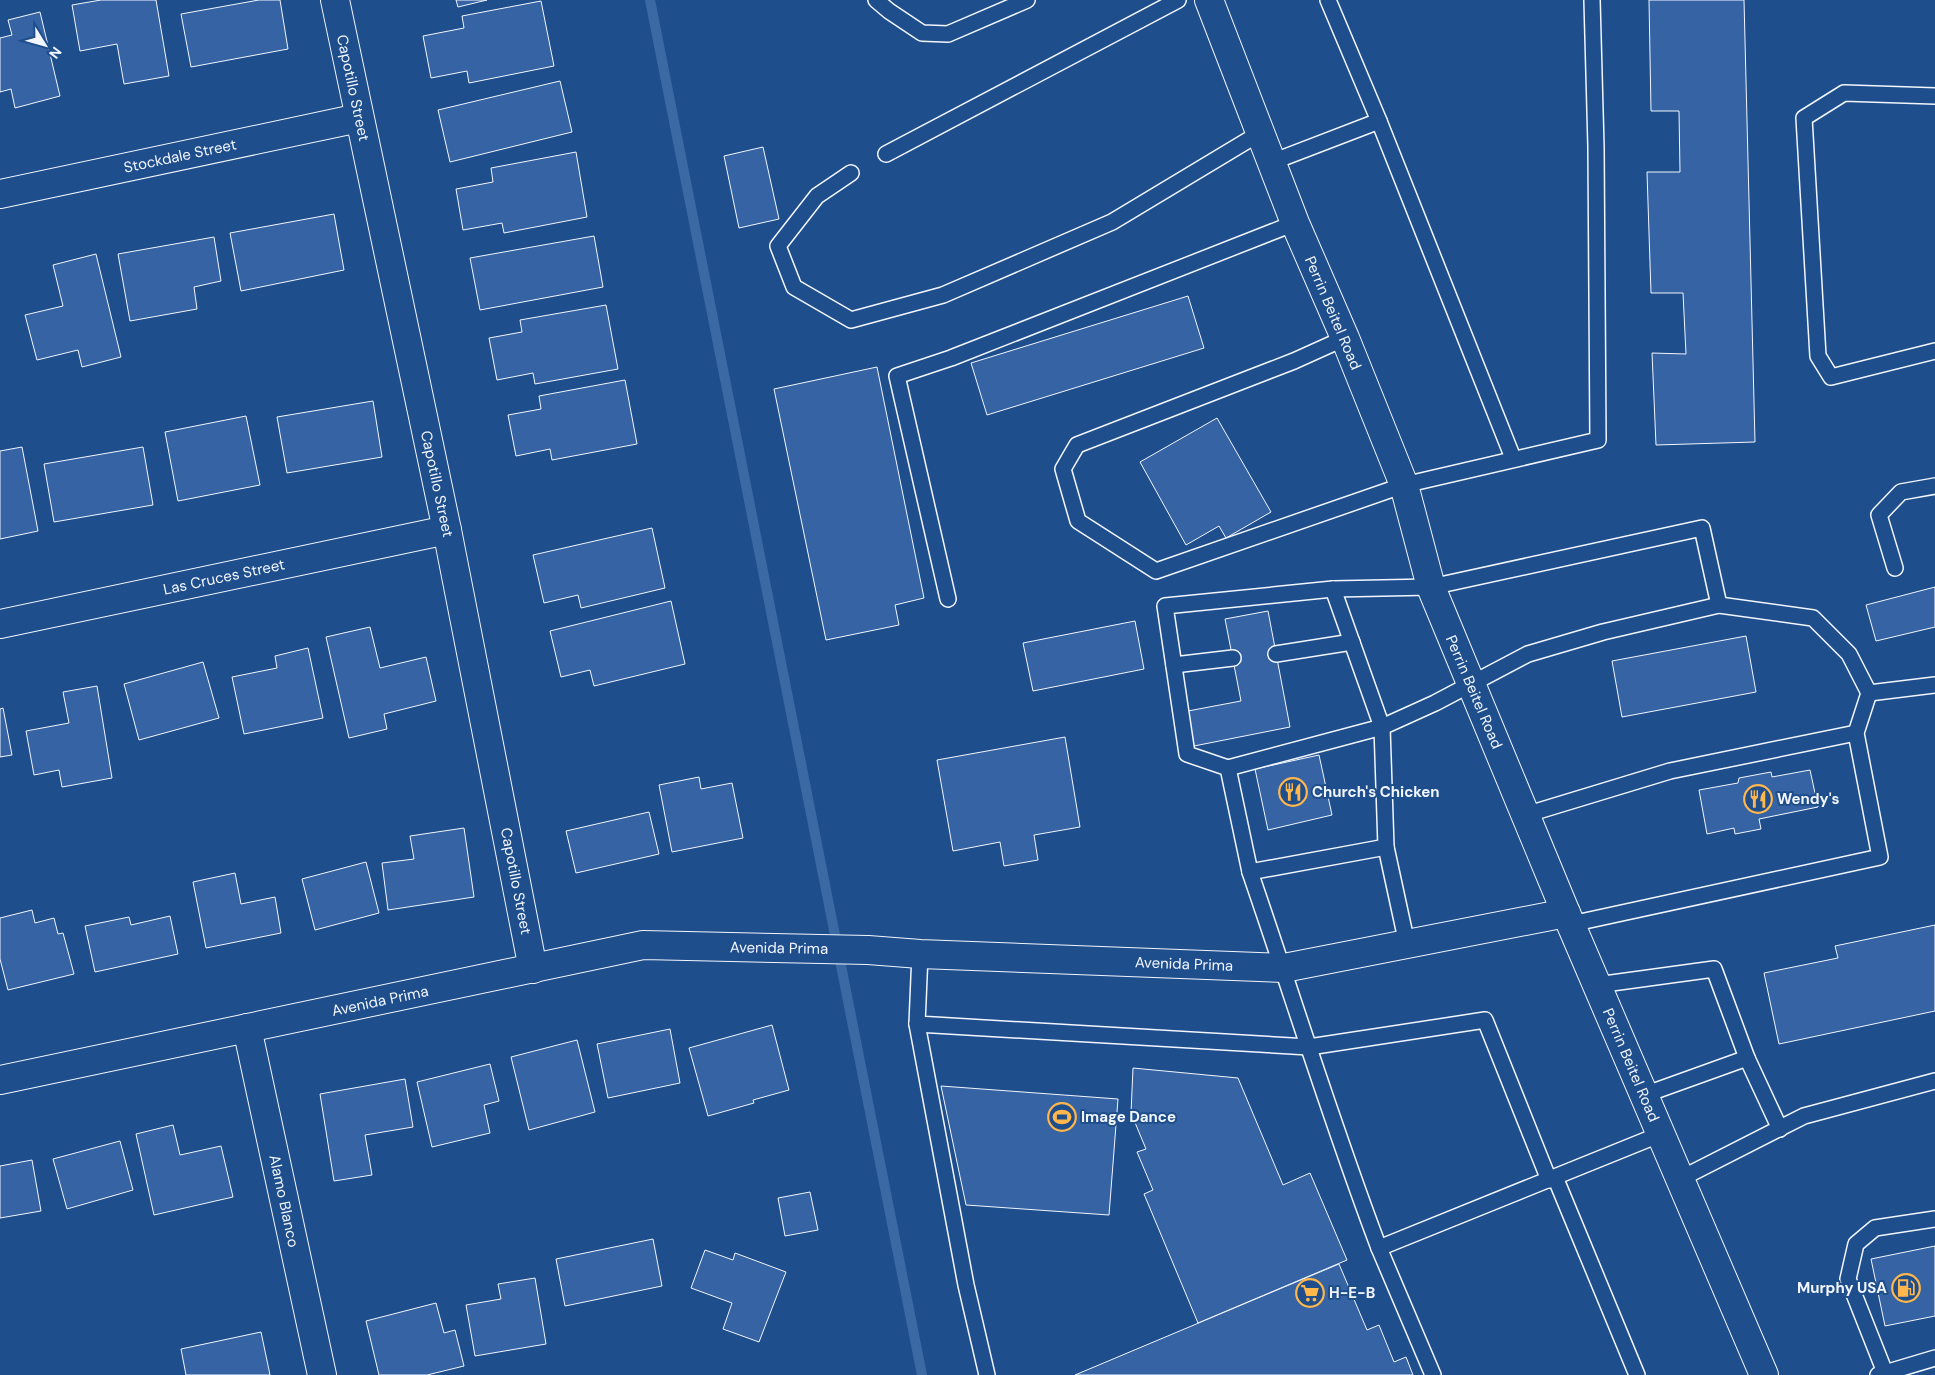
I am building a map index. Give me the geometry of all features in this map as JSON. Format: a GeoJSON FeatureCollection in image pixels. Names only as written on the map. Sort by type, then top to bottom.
{"type":"FeatureCollection","features":[{"type":"Feature","properties":{"kind":"street","name":"Capotillo Street"},"geometry":{"type":"LineString","coordinates":[[335,0],[447,530],[533,969]]}},
{"type":"Feature","properties":{"kind":"street","name":"Perrin Beitel Road"},"geometry":{"type":"LineString","coordinates":[[1209,0],[1295,223],[1345,338],[1404,485],[1431,587],[1470,685],[1764,1375]]}},
{"type":"Feature","properties":{"kind":"street","name":"Stockdale Street"},"geometry":{"type":"LineString","coordinates":[[0,194],[359,118]]}},
{"type":"Feature","properties":{"kind":"street","name":"Las Cruces Street"},"geometry":{"type":"LineString","coordinates":[[0,624],[447,530]]}},
{"type":"Feature","properties":{"kind":"street","name":"Avenida Prima"},"geometry":{"type":"LineString","coordinates":[[0,1080],[643,946],[868,950],[920,954],[1284,968],[1407,944],[1568,918]]}},
{"type":"Feature","properties":{"kind":"street","name":"Alamo Blanco"},"geometry":{"type":"LineString","coordinates":[[247,1028],[322,1375]]}},
{"type":"Feature","properties":{"kind":"lane"},"geometry":{"type":"LineString","coordinates":[[876,0],[922,33],[948,34],[1027,0]]}},
{"type":"Feature","properties":{"kind":"lane"},"geometry":{"type":"LineString","coordinates":[[886,154],[1178,0]]}},
{"type":"Feature","properties":{"kind":"lane"},"geometry":{"type":"LineString","coordinates":[[1328,0],[1379,121],[1513,458]]}},
{"type":"Feature","properties":{"kind":"lane"},"geometry":{"type":"LineString","coordinates":[[1345,338],[1294,361],[1077,445],[1063,469],[1078,521],[1156,572],[1404,485],[1513,458],[1598,440],[1596,147],[1592,0]]}},
{"type":"Feature","properties":{"kind":"lane"},"geometry":{"type":"LineString","coordinates":[[1935,96],[1844,93],[1804,118],[1818,356],[1831,377],[1935,351]]}},
{"type":"Feature","properties":{"kind":"lane"},"geometry":{"type":"LineString","coordinates":[[1272,162],[1379,121]]}},
{"type":"Feature","properties":{"kind":"lane"},"geometry":{"type":"LineString","coordinates":[[851,173],[817,196],[778,246],[794,286],[851,320],[944,295],[1112,222],[1260,133]]}},
{"type":"Feature","properties":{"kind":"lane"},"geometry":{"type":"LineString","coordinates":[[948,598],[897,376],[960,354],[1295,223]]}},
{"type":"Feature","properties":{"kind":"lane"},"geometry":{"type":"LineString","coordinates":[[1895,568],[1879,516],[1901,492],[1935,486]]}},
{"type":"Feature","properties":{"kind":"lane"},"geometry":{"type":"LineString","coordinates":[[1568,918],[1880,857],[1856,733],[1869,694],[1849,654],[1813,618],[1719,605],[1603,632],[1528,654],[1382,728],[1228,768],[1187,754],[1165,606],[1334,589],[1431,587],[1702,528],[1719,605]]}},
{"type":"Feature","properties":{"kind":"lane"},"geometry":{"type":"LineString","coordinates":[[1334,589],[1382,728],[1386,847],[1407,944]]}},
{"type":"Feature","properties":{"kind":"lane"},"geometry":{"type":"LineString","coordinates":[[1276,654],[1352,642]]}},
{"type":"Feature","properties":{"kind":"lane"},"geometry":{"type":"LineString","coordinates":[[1174,665],[1233,658]]}},
{"type":"Feature","properties":{"kind":"lane"},"geometry":{"type":"LineString","coordinates":[[1869,694],[1935,685]]}},
{"type":"Feature","properties":{"kind":"lane"},"geometry":{"type":"LineString","coordinates":[[1525,814],[1670,771],[1856,733]]}},
{"type":"Feature","properties":{"kind":"lane"},"geometry":{"type":"LineString","coordinates":[[1228,768],[1250,872],[1284,968],[1344,1154],[1379,1248],[1433,1375]]}},
{"type":"Feature","properties":{"kind":"lane"},"geometry":{"type":"LineString","coordinates":[[1250,872],[1386,847]]}},
{"type":"Feature","properties":{"kind":"lane"},"geometry":{"type":"LineString","coordinates":[[920,954],[917,1024],[966,1285],[987,1375]]}},
{"type":"Feature","properties":{"kind":"lane"},"geometry":{"type":"LineString","coordinates":[[1597,985],[1714,969],[1748,1058],[1780,1129]]}},
{"type":"Feature","properties":{"kind":"lane"},"geometry":{"type":"LineString","coordinates":[[917,1024],[1309,1047],[1485,1020],[1637,1375]]}},
{"type":"Feature","properties":{"kind":"lane"},"geometry":{"type":"LineString","coordinates":[[1644,1095],[1748,1058]]}},
{"type":"Feature","properties":{"kind":"lane"},"geometry":{"type":"LineString","coordinates":[[1680,1179],[1804,1116],[1935,1081]]}},
{"type":"Feature","properties":{"kind":"lane"},"geometry":{"type":"LineString","coordinates":[[1379,1248],[1661,1134]]}},
{"type":"Feature","properties":{"kind":"lane"},"geometry":{"type":"LineString","coordinates":[[1935,1219],[1875,1228],[1856,1244],[1848,1279],[1883,1374],[1935,1358]]}},
{"type":"Feature","properties":{"kind":"building"},"geometry":{"type":"Polygon","coordinates":[[[101,0],[156,0],[169,76],[124,84],[117,44],[80,51],[72,5],[101,0]]]}},
{"type":"Feature","properties":{"kind":"building"},"geometry":{"type":"Polygon","coordinates":[[[259,0],[280,0],[288,49],[191,67],[181,14],[259,0]]]}},
{"type":"Feature","properties":{"kind":"building"},"geometry":{"type":"Polygon","coordinates":[[[456,0],[487,0],[458,7],[456,0]]]}},
{"type":"Feature","properties":{"kind":"building"},"geometry":{"type":"Polygon","coordinates":[[[1649,0],[1744,0],[1755,442],[1656,445],[1652,353],[1686,354],[1683,293],[1651,293],[1647,172],[1680,172],[1679,111],[1651,111],[1649,0]]]}},
{"type":"Feature","properties":{"kind":"building"},"geometry":{"type":"Polygon","coordinates":[[[541,1],[554,66],[469,83],[467,71],[431,78],[423,36],[464,28],[462,16],[541,1]]]}},
{"type":"Feature","properties":{"kind":"building"},"geometry":{"type":"Polygon","coordinates":[[[40,12],[60,96],[15,108],[11,89],[0,92],[0,38],[12,35],[8,20],[40,12]]]}},
{"type":"Feature","properties":{"kind":"building"},"geometry":{"type":"Polygon","coordinates":[[[560,81],[572,132],[450,162],[438,110],[560,81]]]}},
{"type":"Feature","properties":{"kind":"building"},"geometry":{"type":"Polygon","coordinates":[[[763,147],[779,219],[739,228],[724,156],[763,147]]]}},
{"type":"Feature","properties":{"kind":"building"},"geometry":{"type":"Polygon","coordinates":[[[576,152],[587,217],[504,233],[502,223],[463,230],[456,189],[493,182],[491,168],[576,152]]]}},
{"type":"Feature","properties":{"kind":"building"},"geometry":{"type":"Polygon","coordinates":[[[334,214],[344,270],[241,291],[230,233],[334,214]]]}},
{"type":"Feature","properties":{"kind":"building"},"geometry":{"type":"Polygon","coordinates":[[[594,236],[603,287],[480,310],[470,258],[594,236]]]}},
{"type":"Feature","properties":{"kind":"building"},"geometry":{"type":"Polygon","coordinates":[[[214,237],[221,281],[194,287],[197,309],[130,321],[118,254],[214,237]]]}},
{"type":"Feature","properties":{"kind":"building"},"geometry":{"type":"Polygon","coordinates":[[[96,254],[121,357],[82,367],[78,350],[37,360],[25,315],[63,306],[53,265],[96,254]]]}},
{"type":"Feature","properties":{"kind":"building"},"geometry":{"type":"Polygon","coordinates":[[[1188,296],[1204,348],[987,415],[971,363],[1188,296]]]}},
{"type":"Feature","properties":{"kind":"building"},"geometry":{"type":"Polygon","coordinates":[[[606,305],[618,369],[535,384],[533,373],[497,380],[489,338],[522,332],[520,320],[606,305]]]}},
{"type":"Feature","properties":{"kind":"building"},"geometry":{"type":"Polygon","coordinates":[[[877,367],[924,598],[895,605],[899,625],[826,640],[774,389],[877,367]]]}},
{"type":"Feature","properties":{"kind":"building"},"geometry":{"type":"Polygon","coordinates":[[[625,380],[637,444],[552,460],[550,449],[516,456],[508,415],[541,409],[539,396],[625,380]]]}},
{"type":"Feature","properties":{"kind":"building"},"geometry":{"type":"Polygon","coordinates":[[[373,401],[382,457],[287,473],[277,417],[373,401]]]}},
{"type":"Feature","properties":{"kind":"building"},"geometry":{"type":"Polygon","coordinates":[[[246,416],[260,485],[178,501],[165,432],[246,416]]]}},
{"type":"Feature","properties":{"kind":"building"},"geometry":{"type":"Polygon","coordinates":[[[1217,418],[1271,512],[1226,538],[1219,526],[1186,545],[1140,462],[1217,418]]]}},
{"type":"Feature","properties":{"kind":"building"},"geometry":{"type":"Polygon","coordinates":[[[22,447],[38,531],[0,539],[0,451],[22,447]]]}},
{"type":"Feature","properties":{"kind":"building"},"geometry":{"type":"Polygon","coordinates":[[[143,447],[153,505],[54,522],[44,464],[143,447]]]}},
{"type":"Feature","properties":{"kind":"building"},"geometry":{"type":"Polygon","coordinates":[[[652,528],[665,588],[581,608],[578,595],[544,603],[533,555],[652,528]]]}},
{"type":"Feature","properties":{"kind":"building"},"geometry":{"type":"Polygon","coordinates":[[[1935,587],[1935,627],[1876,641],[1866,605],[1935,587]]]}},
{"type":"Feature","properties":{"kind":"building"},"geometry":{"type":"Polygon","coordinates":[[[671,601],[685,664],[594,686],[590,670],[561,677],[550,631],[671,601]]]}},
{"type":"Feature","properties":{"kind":"building"},"geometry":{"type":"Polygon","coordinates":[[[1268,611],[1290,727],[1194,746],[1188,711],[1241,701],[1225,619],[1268,611]]]}},
{"type":"Feature","properties":{"kind":"building"},"geometry":{"type":"Polygon","coordinates":[[[1135,621],[1144,669],[1033,691],[1023,643],[1135,621]]]}},
{"type":"Feature","properties":{"kind":"building"},"geometry":{"type":"Polygon","coordinates":[[[370,627],[380,668],[426,657],[436,701],[384,714],[387,729],[349,738],[326,637],[370,627]]]}},
{"type":"Feature","properties":{"kind":"building"},"geometry":{"type":"Polygon","coordinates":[[[1746,636],[1756,692],[1622,717],[1612,661],[1746,636]]]}},
{"type":"Feature","properties":{"kind":"building"},"geometry":{"type":"Polygon","coordinates":[[[308,648],[323,718],[244,734],[232,677],[277,668],[275,656],[308,648]]]}},
{"type":"Feature","properties":{"kind":"building"},"geometry":{"type":"Polygon","coordinates":[[[203,662],[219,718],[139,740],[124,684],[203,662]]]}},
{"type":"Feature","properties":{"kind":"building"},"geometry":{"type":"Polygon","coordinates":[[[97,686],[112,778],[62,787],[59,770],[34,775],[26,731],[69,723],[63,692],[97,686]]]}},
{"type":"Feature","properties":{"kind":"building"},"geometry":{"type":"Polygon","coordinates":[[[3,708],[12,755],[0,757],[0,709],[3,708]]]}},
{"type":"Feature","properties":{"kind":"building"},"geometry":{"type":"Polygon","coordinates":[[[1065,737],[1080,827],[1034,835],[1038,860],[1004,866],[1000,842],[953,851],[937,760],[1065,737]]]}},
{"type":"Feature","properties":{"kind":"building","name":"Church's Chicken"},"geometry":{"type":"Polygon","coordinates":[[[1319,755],[1332,815],[1268,830],[1255,769],[1319,755]]]}},
{"type":"Feature","properties":{"kind":"building","name":"Wendy's"},"geometry":{"type":"Polygon","coordinates":[[[1810,770],[1818,807],[1759,819],[1761,829],[1735,834],[1734,828],[1707,834],[1699,790],[1738,783],[1739,778],[1771,772],[1772,777],[1810,770]]]}},
{"type":"Feature","properties":{"kind":"building"},"geometry":{"type":"Polygon","coordinates":[[[699,777],[701,789],[732,783],[743,838],[672,852],[659,785],[699,777]]]}},
{"type":"Feature","properties":{"kind":"building"},"geometry":{"type":"Polygon","coordinates":[[[649,812],[659,854],[576,873],[566,831],[649,812]]]}},
{"type":"Feature","properties":{"kind":"building"},"geometry":{"type":"Polygon","coordinates":[[[464,828],[474,897],[388,910],[382,863],[414,859],[410,836],[464,828]]]}},
{"type":"Feature","properties":{"kind":"building"},"geometry":{"type":"Polygon","coordinates":[[[366,862],[379,913],[315,930],[302,879],[366,862]]]}},
{"type":"Feature","properties":{"kind":"building"},"geometry":{"type":"Polygon","coordinates":[[[235,873],[241,904],[275,897],[281,933],[206,948],[193,882],[235,873]]]}},
{"type":"Feature","properties":{"kind":"building"},"geometry":{"type":"Polygon","coordinates":[[[32,910],[35,923],[54,918],[58,934],[63,933],[74,974],[8,990],[0,959],[0,918],[32,910]]]}},
{"type":"Feature","properties":{"kind":"building"},"geometry":{"type":"Polygon","coordinates":[[[170,916],[178,954],[95,972],[85,926],[129,917],[131,925],[170,916]]]}},
{"type":"Feature","properties":{"kind":"building"},"geometry":{"type":"Polygon","coordinates":[[[1935,925],[1935,1011],[1779,1044],[1764,973],[1838,958],[1835,946],[1935,925]]]}},
{"type":"Feature","properties":{"kind":"building"},"geometry":{"type":"Polygon","coordinates":[[[772,1025],[789,1090],[753,1100],[754,1103],[708,1116],[689,1048],[772,1025]]]}},
{"type":"Feature","properties":{"kind":"building"},"geometry":{"type":"Polygon","coordinates":[[[670,1029],[680,1083],[608,1098],[597,1044],[670,1029]]]}},
{"type":"Feature","properties":{"kind":"building"},"geometry":{"type":"Polygon","coordinates":[[[577,1040],[595,1112],[529,1130],[511,1057],[577,1040]]]}},
{"type":"Feature","properties":{"kind":"building"},"geometry":{"type":"Polygon","coordinates":[[[490,1064],[499,1101],[484,1105],[490,1133],[432,1147],[417,1082],[490,1064]]]}},
{"type":"Feature","properties":{"kind":"building"},"geometry":{"type":"Polygon","coordinates":[[[1133,1068],[1238,1078],[1283,1185],[1310,1173],[1347,1260],[1198,1323],[1144,1194],[1153,1190],[1137,1152],[1146,1149],[1131,1113],[1133,1068]]]}},
{"type":"Feature","properties":{"kind":"building"},"geometry":{"type":"Polygon","coordinates":[[[405,1079],[413,1127],[365,1135],[372,1175],[334,1181],[320,1094],[405,1079]]]}},
{"type":"Feature","properties":{"kind":"building"},"geometry":{"type":"Polygon","coordinates":[[[941,1086],[1118,1099],[1109,1215],[966,1205],[941,1086]]]}},
{"type":"Feature","properties":{"kind":"building"},"geometry":{"type":"Polygon","coordinates":[[[173,1125],[180,1155],[221,1146],[233,1197],[154,1215],[136,1134],[173,1125]]]}},
{"type":"Feature","properties":{"kind":"building"},"geometry":{"type":"Polygon","coordinates":[[[120,1141],[133,1190],[67,1209],[53,1159],[120,1141]]]}},
{"type":"Feature","properties":{"kind":"building"},"geometry":{"type":"Polygon","coordinates":[[[32,1160],[41,1211],[0,1218],[0,1166],[32,1160]]]}},
{"type":"Feature","properties":{"kind":"building"},"geometry":{"type":"Polygon","coordinates":[[[810,1192],[818,1230],[785,1236],[778,1198],[810,1192]]]}},
{"type":"Feature","properties":{"kind":"building"},"geometry":{"type":"Polygon","coordinates":[[[653,1239],[662,1286],[565,1306],[556,1259],[653,1239]]]}},
{"type":"Feature","properties":{"kind":"building","name":"Murphy USA"},"geometry":{"type":"Polygon","coordinates":[[[1935,1246],[1935,1316],[1885,1326],[1871,1259],[1935,1246]]]}},
{"type":"Feature","properties":{"kind":"building"},"geometry":{"type":"Polygon","coordinates":[[[705,1250],[733,1260],[735,1253],[786,1272],[759,1342],[723,1329],[732,1303],[691,1288],[705,1250]]]}},
{"type":"Feature","properties":{"kind":"building","name":"H-E-B"},"geometry":{"type":"Polygon","coordinates":[[[1339,1264],[1367,1330],[1379,1325],[1394,1362],[1406,1357],[1413,1375],[1075,1375],[1339,1264]]]}},
{"type":"Feature","properties":{"kind":"building"},"geometry":{"type":"Polygon","coordinates":[[[535,1278],[546,1344],[475,1356],[466,1305],[501,1299],[498,1284],[535,1278]]]}},
{"type":"Feature","properties":{"kind":"building"},"geometry":{"type":"Polygon","coordinates":[[[436,1303],[444,1333],[455,1330],[464,1366],[427,1375],[379,1375],[366,1321],[436,1303]]]}},
{"type":"Feature","properties":{"kind":"building"},"geometry":{"type":"Polygon","coordinates":[[[261,1332],[270,1375],[186,1375],[181,1349],[261,1332]]]}},
{"type":"Feature","properties":{"kind":"waterway"},"geometry":{"type":"LineString","coordinates":[[650,0],[922,1375]]}},
{"type":"Feature","properties":{"kind":"place","name":"Church's Chicken"},"geometry":{"type":"Point","coordinates":[1293,792]}},
{"type":"Feature","properties":{"kind":"place","name":"Wendy's"},"geometry":{"type":"Point","coordinates":[1758,799]}},
{"type":"Feature","properties":{"kind":"place","name":"Image Dance"},"geometry":{"type":"Point","coordinates":[1062,1117]}},
{"type":"Feature","properties":{"kind":"place","name":"Murphy USA"},"geometry":{"type":"Point","coordinates":[1906,1288]}},
{"type":"Feature","properties":{"kind":"place","name":"H-E-B"},"geometry":{"type":"Point","coordinates":[1310,1293]}}]}
